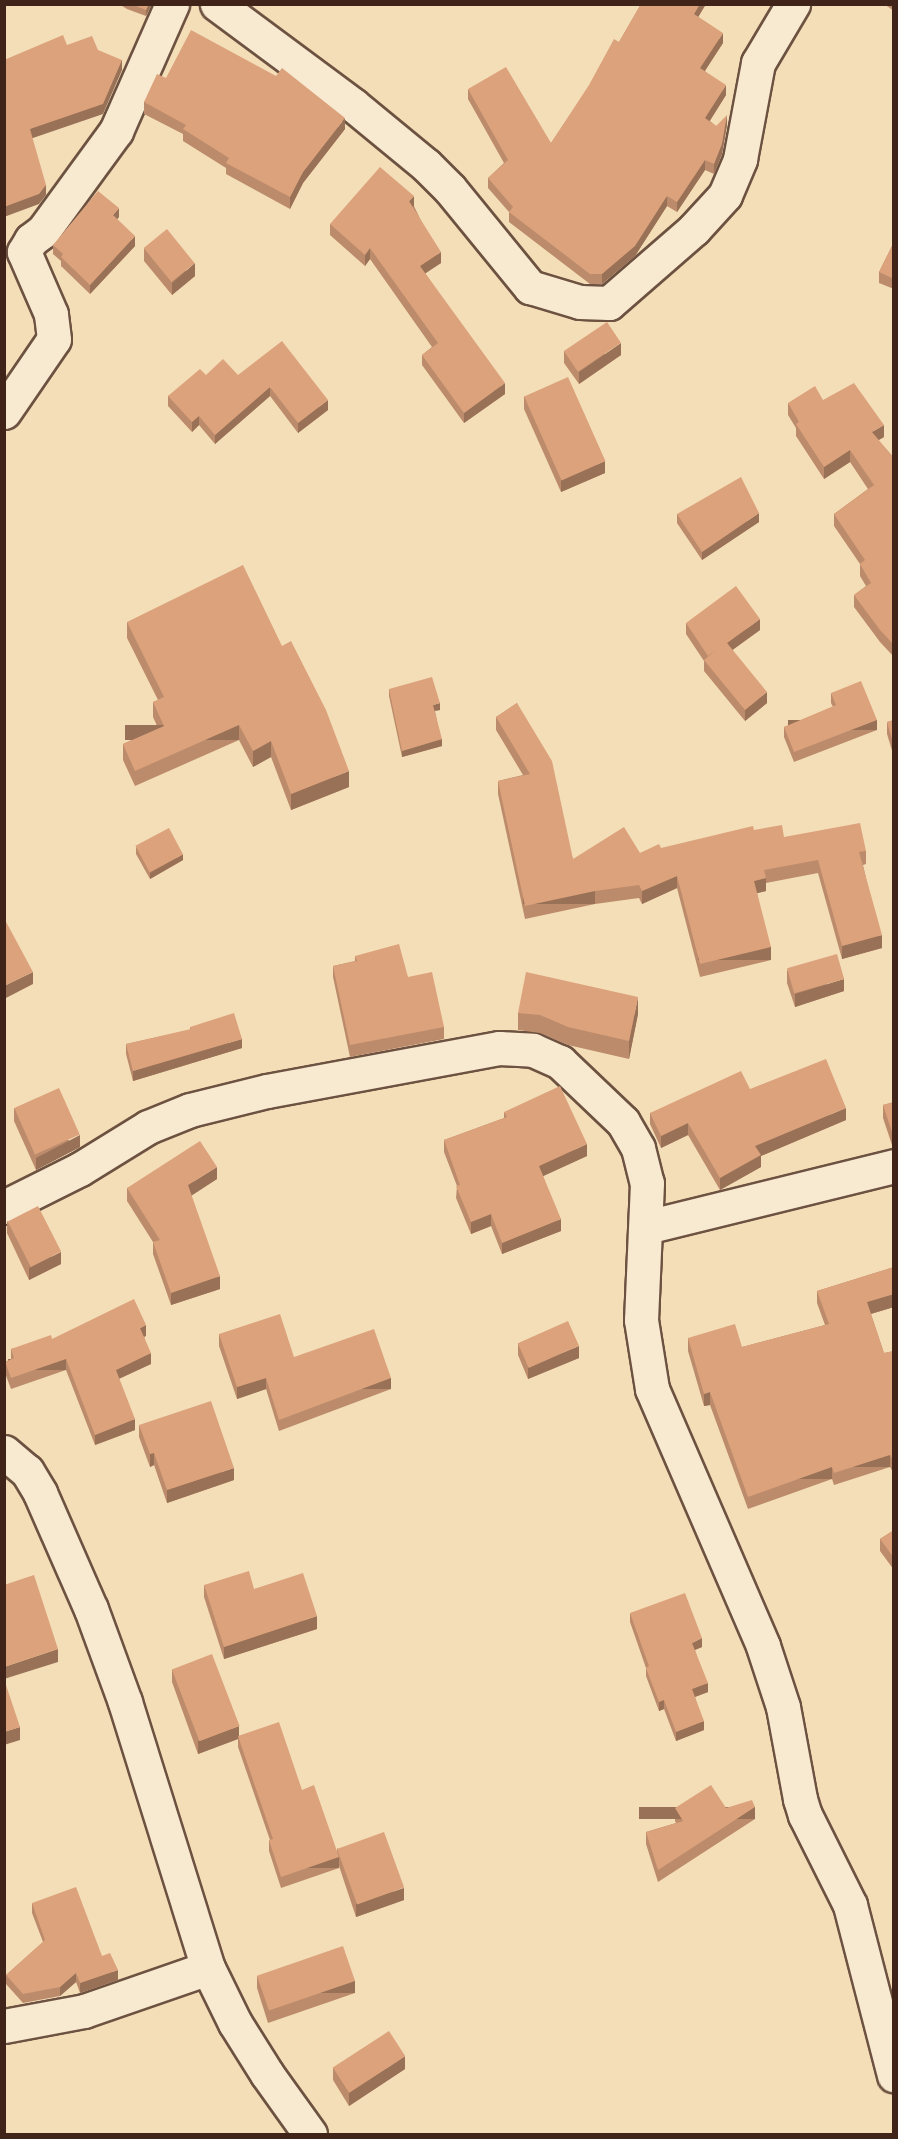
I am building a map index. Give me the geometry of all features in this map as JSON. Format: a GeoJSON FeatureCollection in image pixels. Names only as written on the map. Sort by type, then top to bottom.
{"type":"FeatureCollection","features":[{"type":"Feature","properties":{"kind":"street"},"geometry":{"type":"LineString","coordinates":[[4,412],[54,339],[51,314],[24,252],[31,240],[43,231],[116,131],[172,4]]}},
{"type":"Feature","properties":{"kind":"street"},"geometry":{"type":"LineString","coordinates":[[216,4],[353,105],[426,165],[450,189],[530,287],[580,302],[609,303],[694,229],[725,195],[740,159],[759,63],[793,4]]}},
{"type":"Feature","properties":{"kind":"street"},"geometry":{"type":"LineString","coordinates":[[4,1207],[80,1169],[148,1127],[190,1110],[278,1089],[500,1048],[533,1050],[560,1062],[623,1122],[639,1148],[647,1183],[641,1320],[652,1389],[763,1646],[783,1707],[800,1799],[805,1815],[850,1905],[894,2075]]}},
{"type":"Feature","properties":{"kind":"street"},"geometry":{"type":"LineString","coordinates":[[646,1227],[894,1166]]}},
{"type":"Feature","properties":{"kind":"street"},"geometry":{"type":"LineString","coordinates":[[4,1452],[27,1471],[91,1609],[128,1710],[208,1968],[235,2023],[267,2074],[310,2134]]}},
{"type":"Feature","properties":{"kind":"street"},"geometry":{"type":"LineString","coordinates":[[4,2026],[84,2011],[208,1968]]}},
{"type":"Feature","properties":{"kind":"building"},"geometry":{"type":"Polygon","coordinates":[[[131,4],[149,4],[146,10],[131,4]]]}},
{"type":"Feature","properties":{"kind":"building"},"geometry":{"type":"Polygon","coordinates":[[[641,4],[700,4],[694,14],[723,33],[700,68],[726,85],[705,118],[716,126],[727,115],[722,144],[714,164],[705,160],[677,202],[667,196],[635,246],[602,274],[590,274],[509,212],[513,207],[488,178],[508,160],[468,89],[506,67],[551,143],[589,85],[614,39],[619,42],[641,4]]]}},
{"type":"Feature","properties":{"kind":"building"},"geometry":{"type":"Polygon","coordinates":[[[191,30],[276,76],[282,68],[345,118],[303,172],[290,197],[226,163],[229,158],[183,129],[186,125],[144,102],[157,74],[166,78],[191,30]]]}},
{"type":"Feature","properties":{"kind":"building"},"geometry":{"type":"Polygon","coordinates":[[[63,35],[67,45],[92,36],[98,50],[122,60],[103,104],[30,129],[46,185],[39,194],[4,207],[4,60],[63,35]]]}},
{"type":"Feature","properties":{"kind":"building"},"geometry":{"type":"Polygon","coordinates":[[[380,167],[414,196],[409,201],[441,252],[420,266],[505,383],[464,413],[422,355],[438,343],[370,248],[365,255],[330,224],[380,167]]]}},
{"type":"Feature","properties":{"kind":"building"},"geometry":{"type":"Polygon","coordinates":[[[98,191],[119,208],[113,215],[135,236],[90,285],[61,257],[63,254],[53,245],[98,191]]]}},
{"type":"Feature","properties":{"kind":"building"},"geometry":{"type":"Polygon","coordinates":[[[167,229],[195,263],[171,282],[144,248],[167,229]]]}},
{"type":"Feature","properties":{"kind":"building"},"geometry":{"type":"Polygon","coordinates":[[[894,242],[894,279],[879,272],[894,242]]]}},
{"type":"Feature","properties":{"kind":"building"},"geometry":{"type":"Polygon","coordinates":[[[607,322],[621,343],[578,372],[564,351],[607,322]]]}},
{"type":"Feature","properties":{"kind":"building"},"geometry":{"type":"Polygon","coordinates":[[[282,341],[328,400],[298,423],[270,387],[215,435],[199,416],[192,422],[168,396],[200,369],[206,375],[223,359],[238,375],[282,341]]]}},
{"type":"Feature","properties":{"kind":"building"},"geometry":{"type":"Polygon","coordinates":[[[568,377],[605,461],[562,481],[524,397],[568,377]]]}},
{"type":"Feature","properties":{"kind":"building"},"geometry":{"type":"Polygon","coordinates":[[[854,383],[884,425],[872,432],[894,458],[894,645],[854,595],[871,583],[860,564],[865,560],[834,514],[874,485],[850,450],[824,467],[796,424],[799,422],[788,403],[815,386],[823,400],[854,383]]]}},
{"type":"Feature","properties":{"kind":"building"},"geometry":{"type":"Polygon","coordinates":[[[741,477],[759,513],[702,552],[677,514],[741,477]]]}},
{"type":"Feature","properties":{"kind":"building"},"geometry":{"type":"Polygon","coordinates":[[[243,565],[282,646],[291,641],[326,710],[349,771],[291,794],[271,741],[253,751],[239,725],[135,771],[123,744],[164,726],[153,702],[164,697],[127,622],[243,565]]]}},
{"type":"Feature","properties":{"kind":"building"},"geometry":{"type":"Polygon","coordinates":[[[736,586],[760,619],[727,643],[767,692],[745,710],[704,660],[716,650],[708,656],[686,623],[736,586]]]}},
{"type":"Feature","properties":{"kind":"building"},"geometry":{"type":"Polygon","coordinates":[[[432,677],[440,703],[433,705],[442,739],[402,751],[389,689],[432,677]]]}},
{"type":"Feature","properties":{"kind":"building"},"geometry":{"type":"Polygon","coordinates":[[[861,681],[877,720],[794,752],[784,727],[836,705],[831,693],[861,681]]]}},
{"type":"Feature","properties":{"kind":"building"},"geometry":{"type":"Polygon","coordinates":[[[517,703],[552,761],[573,859],[624,827],[640,853],[659,844],[661,848],[753,826],[754,830],[782,825],[784,837],[860,823],[866,851],[859,852],[882,935],[842,946],[818,860],[764,870],[766,878],[754,881],[771,947],[700,964],[677,876],[642,891],[639,885],[595,891],[525,906],[498,781],[530,774],[496,717],[517,703]]]}},
{"type":"Feature","properties":{"kind":"building"},"geometry":{"type":"Polygon","coordinates":[[[894,720],[894,746],[887,722],[894,720]]]}},
{"type":"Feature","properties":{"kind":"building"},"geometry":{"type":"Polygon","coordinates":[[[169,828],[183,854],[150,872],[135,846],[169,828]]]}},
{"type":"Feature","properties":{"kind":"building"},"geometry":{"type":"Polygon","coordinates":[[[4,918],[33,972],[4,986],[4,918]]]}},
{"type":"Feature","properties":{"kind":"building"},"geometry":{"type":"Polygon","coordinates":[[[399,944],[408,977],[432,972],[444,1027],[350,1045],[333,966],[357,961],[355,956],[399,944]]]}},
{"type":"Feature","properties":{"kind":"building"},"geometry":{"type":"Polygon","coordinates":[[[837,954],[844,979],[794,993],[787,968],[837,954]]]}},
{"type":"Feature","properties":{"kind":"building"},"geometry":{"type":"Polygon","coordinates":[[[526,972],[638,997],[629,1041],[568,1027],[540,1015],[518,1013],[526,972]]]}},
{"type":"Feature","properties":{"kind":"building"},"geometry":{"type":"Polygon","coordinates":[[[234,1013],[242,1039],[133,1071],[126,1044],[191,1029],[190,1027],[234,1013]]]}},
{"type":"Feature","properties":{"kind":"building"},"geometry":{"type":"Polygon","coordinates":[[[826,1059],[846,1108],[755,1146],[761,1155],[720,1178],[688,1123],[661,1136],[650,1113],[741,1071],[750,1089],[826,1059]]]}},
{"type":"Feature","properties":{"kind":"building"},"geometry":{"type":"Polygon","coordinates":[[[560,1086],[587,1144],[539,1166],[561,1219],[502,1243],[491,1214],[471,1222],[456,1186],[460,1185],[444,1140],[507,1117],[504,1112],[560,1086]]]}},
{"type":"Feature","properties":{"kind":"building"},"geometry":{"type":"Polygon","coordinates":[[[59,1088],[80,1135],[35,1155],[14,1108],[59,1088]]]}},
{"type":"Feature","properties":{"kind":"building"},"geometry":{"type":"Polygon","coordinates":[[[894,1102],[894,1135],[893,1135],[883,1105],[894,1102]]]}},
{"type":"Feature","properties":{"kind":"building"},"geometry":{"type":"Polygon","coordinates":[[[200,1141],[217,1167],[188,1185],[220,1276],[171,1293],[153,1242],[160,1240],[127,1188],[200,1141]]]}},
{"type":"Feature","properties":{"kind":"building"},"geometry":{"type":"Polygon","coordinates":[[[38,1206],[61,1251],[31,1267],[8,1221],[38,1206]]]}},
{"type":"Feature","properties":{"kind":"building"},"geometry":{"type":"Polygon","coordinates":[[[894,1267],[894,1294],[867,1302],[884,1353],[894,1351],[894,1462],[890,1455],[834,1473],[832,1467],[748,1497],[710,1392],[704,1394],[688,1338],[735,1324],[742,1347],[829,1324],[817,1291],[894,1267]]]}},
{"type":"Feature","properties":{"kind":"building"},"geometry":{"type":"Polygon","coordinates":[[[134,1299],[146,1325],[140,1328],[151,1353],[116,1370],[135,1419],[95,1435],[66,1359],[11,1378],[5,1362],[14,1358],[11,1349],[51,1335],[52,1339],[134,1299]]]}},
{"type":"Feature","properties":{"kind":"building"},"geometry":{"type":"Polygon","coordinates":[[[280,1314],[294,1357],[374,1329],[391,1378],[279,1420],[266,1378],[237,1387],[219,1334],[280,1314]]]}},
{"type":"Feature","properties":{"kind":"building"},"geometry":{"type":"Polygon","coordinates":[[[568,1321],[579,1346],[529,1368],[518,1343],[568,1321]]]}},
{"type":"Feature","properties":{"kind":"building"},"geometry":{"type":"Polygon","coordinates":[[[211,1401],[234,1468],[167,1490],[154,1453],[150,1454],[139,1425],[211,1401]]]}},
{"type":"Feature","properties":{"kind":"building"},"geometry":{"type":"Polygon","coordinates":[[[894,1530],[894,1558],[880,1539],[894,1530]]]}},
{"type":"Feature","properties":{"kind":"building"},"geometry":{"type":"Polygon","coordinates":[[[249,1571],[254,1589],[303,1573],[317,1616],[224,1647],[204,1585],[249,1571]]]}},
{"type":"Feature","properties":{"kind":"building"},"geometry":{"type":"Polygon","coordinates":[[[34,1575],[58,1649],[4,1667],[4,1585],[34,1575]]]}},
{"type":"Feature","properties":{"kind":"building"},"geometry":{"type":"Polygon","coordinates":[[[685,1593],[702,1638],[692,1643],[708,1683],[692,1689],[704,1721],[676,1732],[664,1700],[659,1702],[646,1668],[649,1666],[630,1613],[685,1593]]]}},
{"type":"Feature","properties":{"kind":"building"},"geometry":{"type":"Polygon","coordinates":[[[212,1654],[240,1726],[199,1741],[172,1669],[212,1654]]]}},
{"type":"Feature","properties":{"kind":"building"},"geometry":{"type":"Polygon","coordinates":[[[4,1679],[20,1727],[4,1732],[4,1679]]]}},
{"type":"Feature","properties":{"kind":"building"},"geometry":{"type":"Polygon","coordinates":[[[279,1722],[302,1790],[314,1785],[339,1857],[281,1877],[269,1840],[273,1839],[238,1736],[279,1722]]]}},
{"type":"Feature","properties":{"kind":"building"},"geometry":{"type":"Polygon","coordinates":[[[711,1785],[726,1808],[752,1800],[755,1807],[658,1870],[646,1832],[683,1821],[675,1808],[711,1785]]]}},
{"type":"Feature","properties":{"kind":"building"},"geometry":{"type":"Polygon","coordinates":[[[384,1832],[404,1887],[357,1905],[337,1849],[384,1832]]]}},
{"type":"Feature","properties":{"kind":"building"},"geometry":{"type":"Polygon","coordinates":[[[76,1887],[102,1956],[110,1953],[118,1970],[80,1983],[76,1973],[60,1987],[23,1994],[6,1975],[45,1940],[32,1903],[76,1887]]]}},
{"type":"Feature","properties":{"kind":"building"},"geometry":{"type":"Polygon","coordinates":[[[343,1946],[355,1981],[269,2011],[257,1976],[343,1946]]]}},
{"type":"Feature","properties":{"kind":"building"},"geometry":{"type":"Polygon","coordinates":[[[389,2031],[405,2056],[349,2093],[333,2067],[389,2031]]]}}]}
